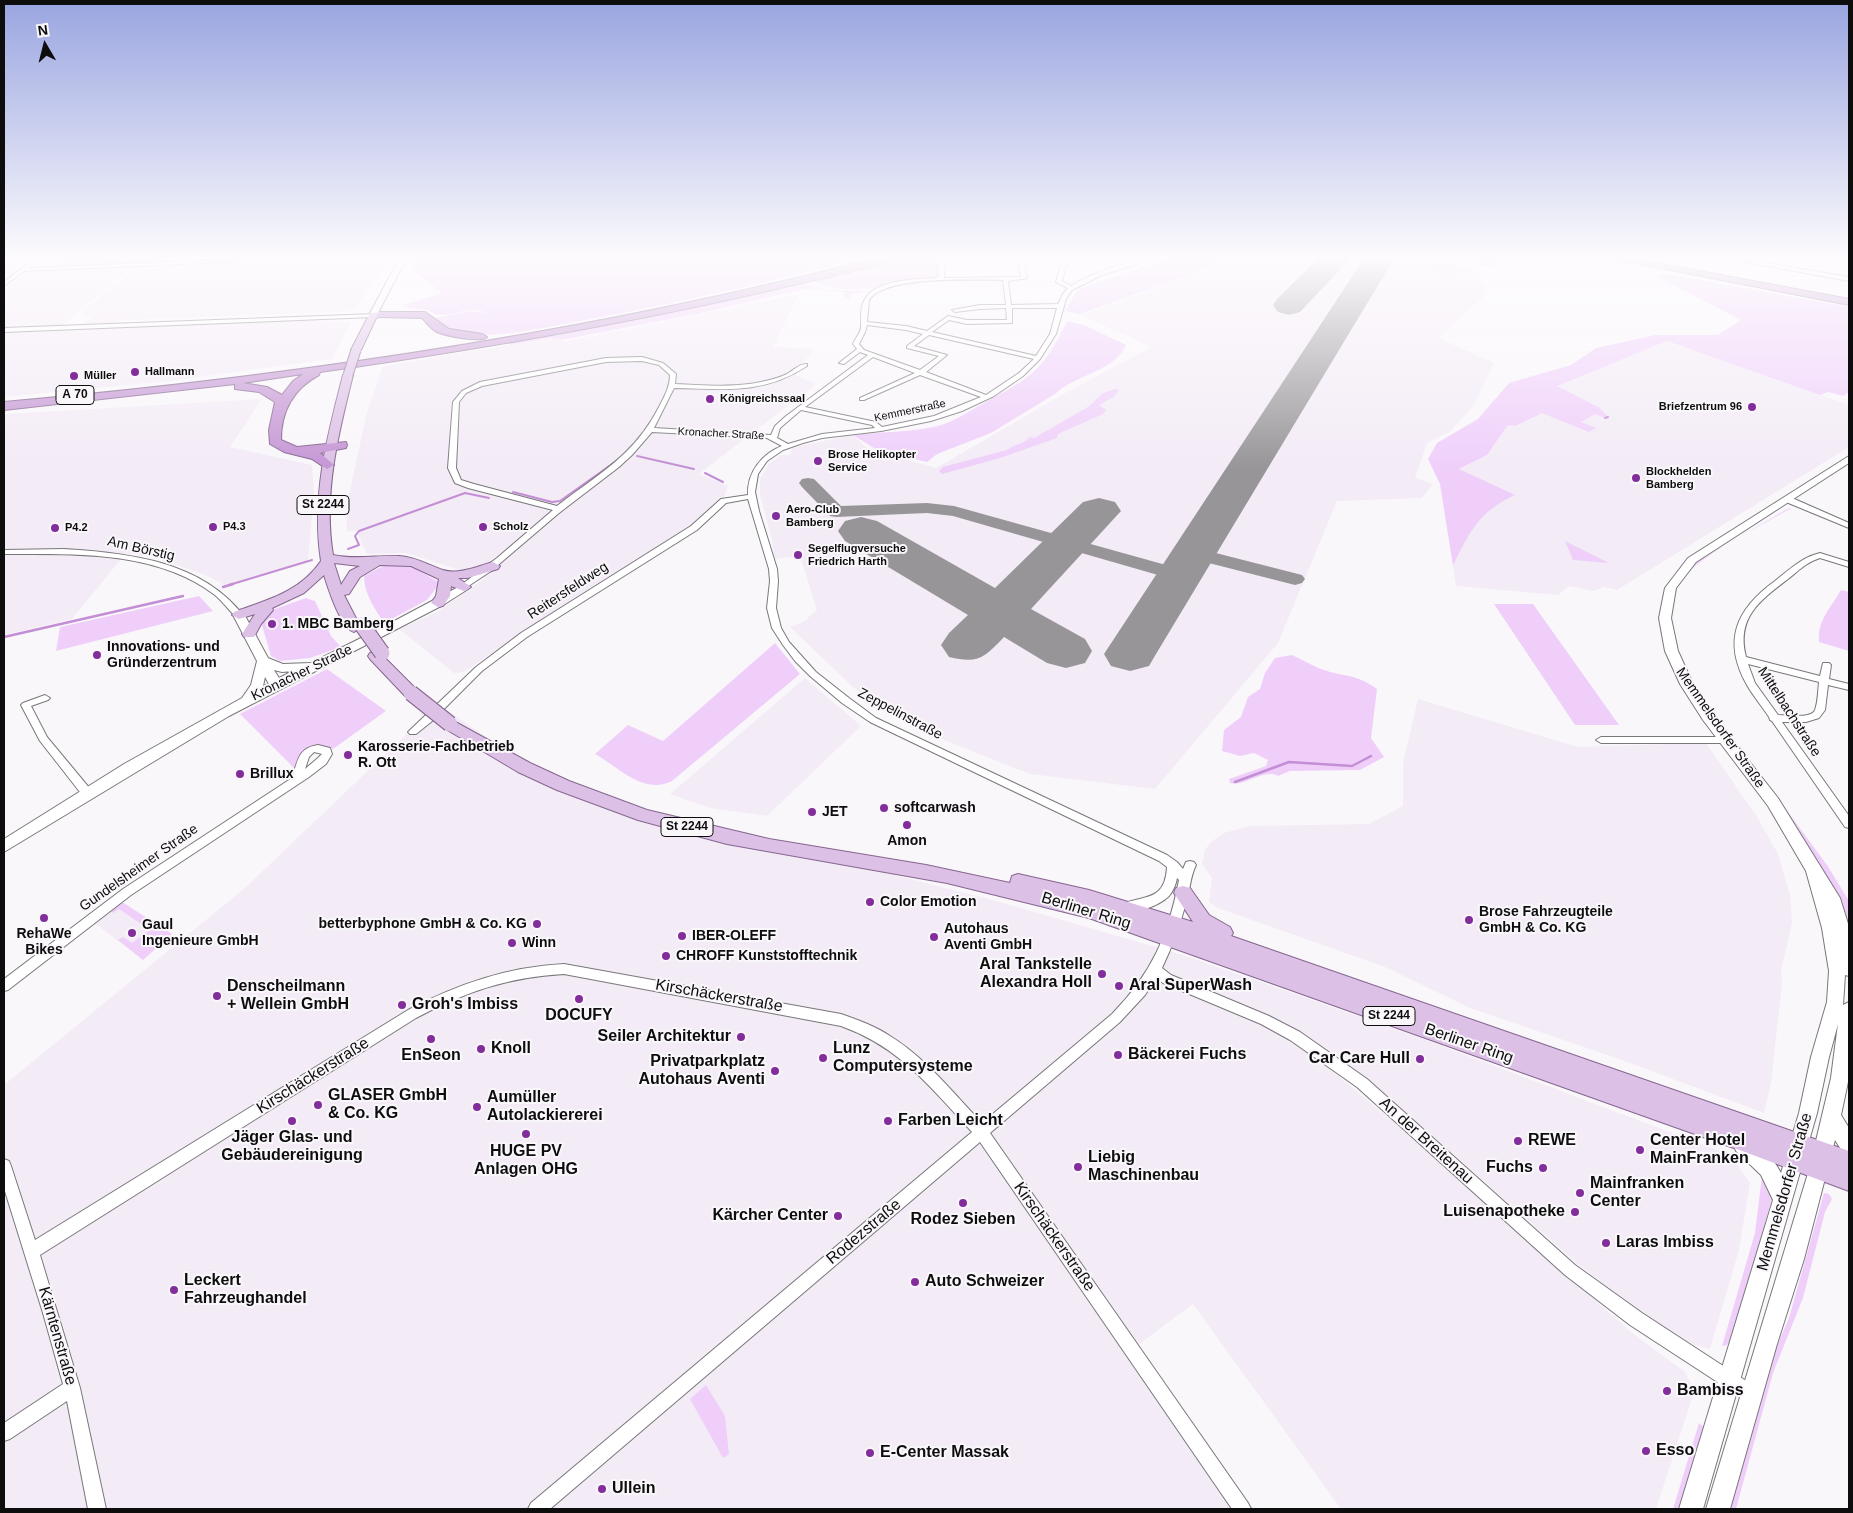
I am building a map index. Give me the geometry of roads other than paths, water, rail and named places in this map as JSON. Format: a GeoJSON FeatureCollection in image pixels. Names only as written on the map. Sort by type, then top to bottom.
{"type":"FeatureCollection","features":[{"type":"Feature","properties":{"kind":"highway"},"geometry":{"type":"LineString","coordinates":[[375,357],[411,350],[427,343],[434,337],[434,328]]}},
{"type":"Feature","properties":{"kind":"highway"},"geometry":{"type":"LineString","coordinates":[[438,328],[442,331],[463,336],[531,333]]}},
{"type":"Feature","properties":{"kind":"highway","name":"A 70"},"geometry":{"type":"LineString","coordinates":[[4,402],[180,384],[375,357],[559,328]]}},
{"type":"Feature","properties":{"kind":"highway","name":"A 70"},"geometry":{"type":"LineString","coordinates":[[4,406],[190,386],[363,362],[575,328]]}},
{"type":"Feature","properties":{"kind":"highway"},"geometry":{"type":"LineString","coordinates":[[280,409],[294,386],[307,376],[363,362]]}},
{"type":"Feature","properties":{"kind":"highway"},"geometry":{"type":"LineString","coordinates":[[190,386],[238,386],[266,390],[275,395],[281,402],[274,432],[275,441],[284,448],[318,456],[327,465]]}},
{"type":"Feature","properties":{"kind":"highway"},"geometry":{"type":"LineString","coordinates":[[294,450],[317,443],[334,431]]}},
{"type":"Feature","properties":{"kind":"highway"},"geometry":{"type":"LineString","coordinates":[[294,450],[335,446]]}},
{"type":"Feature","properties":{"kind":"main road","name":"St 2244"},"geometry":{"type":"LineString","coordinates":[[371,328],[359,350],[334,431],[335,446],[327,465],[322,528],[329,561],[340,594],[358,627],[378,654],[414,691],[483,745],[545,777],[605,802],[655,818],[762,844],[1030,888]]}},
{"type":"Feature","properties":{"kind":"main road","name":"St 2244"},"geometry":{"type":"LineString","coordinates":[[329,561],[329,526],[335,446],[351,375]]}},
{"type":"Feature","properties":{"kind":"main road","name":"Memmelsdorfer Straße"},"geometry":{"type":"LineString","coordinates":[[1849,460],[1789,500],[1692,560],[1676,576],[1666,595],[1663,622],[1670,652],[1696,698],[1773,802],[1835,905],[1842,929],[1849,969]]}},
{"type":"Feature","properties":{"kind":"main road"},"geometry":{"type":"LineString","coordinates":[[240,618],[307,587],[329,561],[357,563],[411,562],[464,587]]}},
{"type":"Feature","properties":{"kind":"main road"},"geometry":{"type":"LineString","coordinates":[[240,618],[308,594],[323,592],[340,594],[355,574],[386,561]]}},
{"type":"Feature","properties":{"kind":"main road"},"geometry":{"type":"LineString","coordinates":[[443,577],[468,574],[493,566]]}},
{"type":"Feature","properties":{"kind":"main road"},"geometry":{"type":"LineString","coordinates":[[438,603],[443,596],[443,577]]}},
{"type":"Feature","properties":{"kind":"main road","name":"Kronacher Straße"},"geometry":{"type":"LineString","coordinates":[[4,846],[87,793],[244,702],[438,603],[464,587]]}},
{"type":"Feature","properties":{"kind":"main road"},"geometry":{"type":"LineString","coordinates":[[249,634],[255,622],[266,610]]}},
{"type":"Feature","properties":{"kind":"main road","name":"Am Börstig"},"geometry":{"type":"LineString","coordinates":[[240,618],[276,685]]}},
{"type":"Feature","properties":{"kind":"main road"},"geometry":{"type":"LineString","coordinates":[[244,702],[258,686],[263,660],[282,668],[314,666]]}},
{"type":"Feature","properties":{"kind":"main road","name":"Memmelsdorfer Straße"},"geometry":{"type":"LineString","coordinates":[[1718,1509],[1750,1394],[1794,1259],[1821,1161],[1840,1078],[1845,1012],[1837,988],[1836,956],[1814,871]]}},
{"type":"Feature","properties":{"kind":"main road"},"geometry":{"type":"LineString","coordinates":[[1184,886],[1207,926],[1243,942],[1254,952]]}},
{"type":"Feature","properties":{"kind":"main road","name":"Berliner Ring"},"geometry":{"type":"LineString","coordinates":[[1030,888],[1124,907],[1172,930],[1734,1137],[1796,1152]]}},
{"type":"Feature","properties":{"kind":"main road","name":"Berliner Ring"},"geometry":{"type":"LineString","coordinates":[[1030,888],[1092,911],[1254,952],[1821,1161],[1849,1180]]}},
{"type":"Feature","properties":{"kind":"main road","name":"Memmelsdorfer Straße"},"geometry":{"type":"LineString","coordinates":[[1691,1509],[1796,1152],[1845,1012]]}},
{"type":"Feature","properties":{"kind":"main road"},"geometry":{"type":"LineString","coordinates":[[1831,1117],[1849,1144]]}},
{"type":"Feature","properties":{"kind":"main road"},"geometry":{"type":"LineString","coordinates":[[1734,1137],[1768,1168],[1783,1200]]}},
{"type":"Feature","properties":{"kind":"main road","name":"Berliner Ring"},"geometry":{"type":"LineString","coordinates":[[1821,1161],[1849,1162]]}},
{"type":"Feature","properties":{"kind":"street"},"geometry":{"type":"LineString","coordinates":[[4,330],[66,328]]}},
{"type":"Feature","properties":{"kind":"street"},"geometry":{"type":"LineString","coordinates":[[863,328],[856,344],[860,349],[986,397]]}},
{"type":"Feature","properties":{"kind":"street"},"geometry":{"type":"LineString","coordinates":[[903,328],[1038,358]]}},
{"type":"Feature","properties":{"kind":"street"},"geometry":{"type":"LineString","coordinates":[[862,399],[919,373],[944,355],[909,347],[935,328]]}},
{"type":"Feature","properties":{"kind":"street","name":"Kemmerstraße"},"geometry":{"type":"LineString","coordinates":[[788,446],[822,436],[881,428],[943,415],[986,397],[1010,381],[1038,358],[1053,335],[1055,328]]}},
{"type":"Feature","properties":{"kind":"street"},"geometry":{"type":"LineString","coordinates":[[842,363],[860,349]]}},
{"type":"Feature","properties":{"kind":"street"},"geometry":{"type":"LineString","coordinates":[[773,438],[777,427],[873,354]]}},
{"type":"Feature","properties":{"kind":"street"},"geometry":{"type":"LineString","coordinates":[[559,509],[458,481],[452,468],[458,396],[480,384],[623,359],[648,360],[669,368],[674,374],[672,386],[765,385],[787,378],[805,365]]}},
{"type":"Feature","properties":{"kind":"street","name":"Kronacher Straße"},"geometry":{"type":"LineString","coordinates":[[464,587],[493,566],[559,509],[625,460],[652,430],[672,386]]}},
{"type":"Feature","properties":{"kind":"street"},"geometry":{"type":"LineString","coordinates":[[800,408],[874,423],[881,428]]}},
{"type":"Feature","properties":{"kind":"street","name":"Kronacher Straße"},"geometry":{"type":"LineString","coordinates":[[652,430],[773,438],[788,446]]}},
{"type":"Feature","properties":{"kind":"street","name":"Zeppelinstraße"},"geometry":{"type":"LineString","coordinates":[[788,446],[772,453],[758,466],[752,478],[752,496],[775,580],[772,616],[792,650],[817,679],[851,706],[896,732],[1173,865],[1184,886]]}},
{"type":"Feature","properties":{"kind":"street","name":"Reitersfeldweg"},"geometry":{"type":"LineString","coordinates":[[413,732],[428,720],[479,669],[524,635],[694,528],[724,501],[752,496]]}},
{"type":"Feature","properties":{"kind":"street"},"geometry":{"type":"LineString","coordinates":[[1789,500],[1849,526]]}},
{"type":"Feature","properties":{"kind":"street","name":"Am Börstig"},"geometry":{"type":"LineString","coordinates":[[4,552],[86,553],[159,565],[196,580],[217,592],[240,618]]}},
{"type":"Feature","properties":{"kind":"street","name":"Mittelbachstraße"},"geometry":{"type":"LineString","coordinates":[[1849,566],[1828,556],[1815,556],[1763,593],[1746,611],[1740,628],[1741,658],[1751,684],[1849,824]]}},
{"type":"Feature","properties":{"kind":"street"},"geometry":{"type":"LineString","coordinates":[[1741,658],[1849,687]]}},
{"type":"Feature","properties":{"kind":"street"},"geometry":{"type":"LineString","coordinates":[[1773,718],[1806,719],[1816,716],[1820,710],[1826,666]]}},
{"type":"Feature","properties":{"kind":"street"},"geometry":{"type":"LineString","coordinates":[[45,698],[26,705],[43,739],[87,793]]}},
{"type":"Feature","properties":{"kind":"street"},"geometry":{"type":"LineString","coordinates":[[1601,740],[1726,740]]}},
{"type":"Feature","properties":{"kind":"street","name":"Gundelsheimer Straße"},"geometry":{"type":"LineString","coordinates":[[4,986],[127,892],[296,780]]}},
{"type":"Feature","properties":{"kind":"street"},"geometry":{"type":"LineString","coordinates":[[1124,907],[1150,902],[1164,894],[1171,883],[1173,865]]}},
{"type":"Feature","properties":{"kind":"street"},"geometry":{"type":"LineString","coordinates":[[1172,930],[1190,865]]}},
{"type":"Feature","properties":{"kind":"street","name":"Rodezstraße"},"geometry":{"type":"LineString","coordinates":[[537,1509],[1109,1026],[1142,992],[1156,971],[1172,930]]}},
{"type":"Feature","properties":{"kind":"street","name":"Kirschäckerstraße"},"geometry":{"type":"LineString","coordinates":[[32,1251],[412,1014],[464,988],[506,974],[525,971],[578,970],[812,1014],[866,1029],[886,1040],[916,1063],[982,1133],[1242,1509]]}},
{"type":"Feature","properties":{"kind":"street","name":"An der Breitenau"},"geometry":{"type":"LineString","coordinates":[[1156,971],[1167,979],[1230,1003],[1280,1028],[1362,1083],[1570,1270],[1636,1319],[1750,1394]]}},
{"type":"Feature","properties":{"kind":"street","name":"Kärntenstraße"},"geometry":{"type":"LineString","coordinates":[[4,1166],[32,1251],[72,1388],[96,1509]]}},
{"type":"Feature","properties":{"kind":"street"},"geometry":{"type":"LineString","coordinates":[[4,1434],[72,1388]]}},
{"type":"Feature","properties":{"kind":"waterway"},"geometry":{"type":"LineString","coordinates":[[637,456],[694,469]]}},
{"type":"Feature","properties":{"kind":"waterway"},"geometry":{"type":"LineString","coordinates":[[513,492],[552,502],[560,501],[622,457]]}},
{"type":"Feature","properties":{"kind":"waterway"},"geometry":{"type":"LineString","coordinates":[[705,473],[723,482]]}},
{"type":"Feature","properties":{"kind":"waterway"},"geometry":{"type":"LineString","coordinates":[[348,549],[359,545],[355,536],[359,531],[465,493],[489,498]]}},
{"type":"Feature","properties":{"kind":"waterway"},"geometry":{"type":"LineString","coordinates":[[229,585],[312,560]]}},
{"type":"Feature","properties":{"kind":"waterway"},"geometry":{"type":"LineString","coordinates":[[223,587],[233,584]]}},
{"type":"Feature","properties":{"kind":"waterway"},"geometry":{"type":"LineString","coordinates":[[4,637],[183,596]]}},
{"type":"Feature","properties":{"kind":"waterway"},"geometry":{"type":"LineString","coordinates":[[1235,782],[1289,762],[1352,766],[1371,756]]}},
{"type":"Feature","properties":{"kind":"place","name":"Hallmann"},"geometry":{"type":"Point","coordinates":[135,372]}},
{"type":"Feature","properties":{"kind":"place","name":"Müller"},"geometry":{"type":"Point","coordinates":[74,376]}},
{"type":"Feature","properties":{"kind":"place","name":"Königreichssaal"},"geometry":{"type":"Point","coordinates":[710,399]}},
{"type":"Feature","properties":{"kind":"place","name":"Briefzentrum 96"},"geometry":{"type":"Point","coordinates":[1752,407]}},
{"type":"Feature","properties":{"kind":"place","name":"Brose Helikopter Service"},"geometry":{"type":"Point","coordinates":[818,461]}},
{"type":"Feature","properties":{"kind":"place","name":"Blockhelden Bamberg"},"geometry":{"type":"Point","coordinates":[1636,478]}},
{"type":"Feature","properties":{"kind":"place","name":"Aero-Club Bamberg"},"geometry":{"type":"Point","coordinates":[776,516]}},
{"type":"Feature","properties":{"kind":"place","name":"P4.3"},"geometry":{"type":"Point","coordinates":[213,527]}},
{"type":"Feature","properties":{"kind":"place","name":"Scholz"},"geometry":{"type":"Point","coordinates":[483,527]}},
{"type":"Feature","properties":{"kind":"place","name":"P4.2"},"geometry":{"type":"Point","coordinates":[55,528]}},
{"type":"Feature","properties":{"kind":"place","name":"Segelflugversuche Friedrich Harth"},"geometry":{"type":"Point","coordinates":[798,555]}},
{"type":"Feature","properties":{"kind":"place","name":"1. MBC Bamberg"},"geometry":{"type":"Point","coordinates":[272,624]}},
{"type":"Feature","properties":{"kind":"place","name":"Innovations- und Gründerzentrum"},"geometry":{"type":"Point","coordinates":[97,655]}},
{"type":"Feature","properties":{"kind":"place","name":"Karosserie-Fachbetrieb R. Ott"},"geometry":{"type":"Point","coordinates":[348,755]}},
{"type":"Feature","properties":{"kind":"place","name":"Brillux"},"geometry":{"type":"Point","coordinates":[240,774]}},
{"type":"Feature","properties":{"kind":"place","name":"softcarwash"},"geometry":{"type":"Point","coordinates":[884,808]}},
{"type":"Feature","properties":{"kind":"place","name":"JET"},"geometry":{"type":"Point","coordinates":[812,812]}},
{"type":"Feature","properties":{"kind":"place","name":"Amon"},"geometry":{"type":"Point","coordinates":[907,825]}},
{"type":"Feature","properties":{"kind":"place","name":"Color Emotion"},"geometry":{"type":"Point","coordinates":[870,902]}},
{"type":"Feature","properties":{"kind":"place","name":"RehaWe Bikes"},"geometry":{"type":"Point","coordinates":[44,918]}},
{"type":"Feature","properties":{"kind":"place","name":"Brose Fahrzeugteile GmbH & Co. KG"},"geometry":{"type":"Point","coordinates":[1469,920]}},
{"type":"Feature","properties":{"kind":"place","name":"betterbyphone GmbH & Co. KG"},"geometry":{"type":"Point","coordinates":[537,924]}},
{"type":"Feature","properties":{"kind":"place","name":"Gaul Ingenieure GmbH"},"geometry":{"type":"Point","coordinates":[132,933]}},
{"type":"Feature","properties":{"kind":"place","name":"IBER-OLEFF"},"geometry":{"type":"Point","coordinates":[682,936]}},
{"type":"Feature","properties":{"kind":"place","name":"Autohaus Aventi GmbH"},"geometry":{"type":"Point","coordinates":[934,937]}},
{"type":"Feature","properties":{"kind":"place","name":"Winn"},"geometry":{"type":"Point","coordinates":[512,943]}},
{"type":"Feature","properties":{"kind":"place","name":"CHROFF Kunststofftechnik"},"geometry":{"type":"Point","coordinates":[666,956]}},
{"type":"Feature","properties":{"kind":"place","name":"Aral Tankstelle Alexandra Holl"},"geometry":{"type":"Point","coordinates":[1102,974]}},
{"type":"Feature","properties":{"kind":"place","name":"Aral SuperWash"},"geometry":{"type":"Point","coordinates":[1119,986]}},
{"type":"Feature","properties":{"kind":"place","name":"Denscheilmann + Wellein GmbH"},"geometry":{"type":"Point","coordinates":[217,996]}},
{"type":"Feature","properties":{"kind":"place","name":"DOCUFY"},"geometry":{"type":"Point","coordinates":[579,999]}},
{"type":"Feature","properties":{"kind":"place","name":"Groh's Imbiss"},"geometry":{"type":"Point","coordinates":[402,1005]}},
{"type":"Feature","properties":{"kind":"place","name":"Seiler Architektur"},"geometry":{"type":"Point","coordinates":[741,1037]}},
{"type":"Feature","properties":{"kind":"place","name":"EnSeon"},"geometry":{"type":"Point","coordinates":[431,1039]}},
{"type":"Feature","properties":{"kind":"place","name":"Knoll"},"geometry":{"type":"Point","coordinates":[481,1049]}},
{"type":"Feature","properties":{"kind":"place","name":"Bäckerei Fuchs"},"geometry":{"type":"Point","coordinates":[1118,1055]}},
{"type":"Feature","properties":{"kind":"place","name":"Lunz Computersysteme"},"geometry":{"type":"Point","coordinates":[823,1058]}},
{"type":"Feature","properties":{"kind":"place","name":"Car Care Hull"},"geometry":{"type":"Point","coordinates":[1420,1059]}},
{"type":"Feature","properties":{"kind":"place","name":"Privatparkplatz Autohaus Aventi"},"geometry":{"type":"Point","coordinates":[775,1071]}},
{"type":"Feature","properties":{"kind":"place","name":"GLASER GmbH & Co. KG"},"geometry":{"type":"Point","coordinates":[318,1105]}},
{"type":"Feature","properties":{"kind":"place","name":"Aumüller Autolackiererei"},"geometry":{"type":"Point","coordinates":[477,1107]}},
{"type":"Feature","properties":{"kind":"place","name":"Jäger Glas- und Gebäudereinigung"},"geometry":{"type":"Point","coordinates":[292,1121]}},
{"type":"Feature","properties":{"kind":"place","name":"Farben Leicht"},"geometry":{"type":"Point","coordinates":[888,1121]}},
{"type":"Feature","properties":{"kind":"place","name":"HUGE PV Anlagen OHG"},"geometry":{"type":"Point","coordinates":[526,1134]}},
{"type":"Feature","properties":{"kind":"place","name":"REWE"},"geometry":{"type":"Point","coordinates":[1518,1141]}},
{"type":"Feature","properties":{"kind":"place","name":"Center Hotel MainFranken"},"geometry":{"type":"Point","coordinates":[1640,1150]}},
{"type":"Feature","properties":{"kind":"place","name":"Liebig Maschinenbau"},"geometry":{"type":"Point","coordinates":[1078,1167]}},
{"type":"Feature","properties":{"kind":"place","name":"Fuchs"},"geometry":{"type":"Point","coordinates":[1543,1168]}},
{"type":"Feature","properties":{"kind":"place","name":"Mainfranken Center"},"geometry":{"type":"Point","coordinates":[1580,1193]}},
{"type":"Feature","properties":{"kind":"place","name":"Rodez Sieben"},"geometry":{"type":"Point","coordinates":[963,1203]}},
{"type":"Feature","properties":{"kind":"place","name":"Luisenapotheke"},"geometry":{"type":"Point","coordinates":[1575,1212]}},
{"type":"Feature","properties":{"kind":"place","name":"Kärcher Center"},"geometry":{"type":"Point","coordinates":[838,1216]}},
{"type":"Feature","properties":{"kind":"place","name":"Laras Imbiss"},"geometry":{"type":"Point","coordinates":[1606,1243]}},
{"type":"Feature","properties":{"kind":"place","name":"Auto Schweizer"},"geometry":{"type":"Point","coordinates":[915,1282]}},
{"type":"Feature","properties":{"kind":"place","name":"Leckert Fahrzeughandel"},"geometry":{"type":"Point","coordinates":[174,1290]}},
{"type":"Feature","properties":{"kind":"place","name":"Bambiss"},"geometry":{"type":"Point","coordinates":[1667,1391]}},
{"type":"Feature","properties":{"kind":"place","name":"Esso"},"geometry":{"type":"Point","coordinates":[1646,1451]}},
{"type":"Feature","properties":{"kind":"place","name":"E-Center Massak"},"geometry":{"type":"Point","coordinates":[870,1453]}},
{"type":"Feature","properties":{"kind":"place","name":"Ullein"},"geometry":{"type":"Point","coordinates":[602,1489]}}]}
